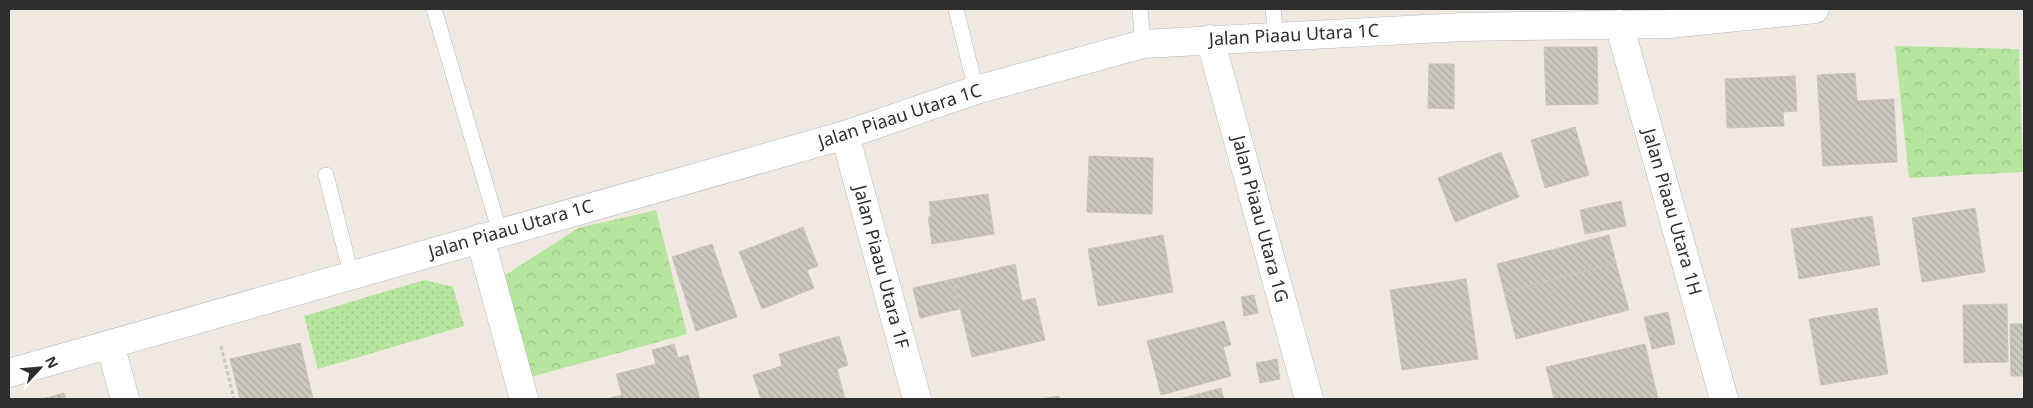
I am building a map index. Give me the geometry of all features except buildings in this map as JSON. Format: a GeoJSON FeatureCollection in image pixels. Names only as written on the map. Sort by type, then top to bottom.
{"type":"FeatureCollection","features":[{"type":"Feature","properties":{"kind":"street","name":"Jalan Piaau Utara 1C"},"geometry":{"type":"LineString","coordinates":[[9,373],[351,274],[845,135],[976,90],[1143,44],[1462,27],[1669,24],[1816,9]]}},
{"type":"Feature","properties":{"kind":"street","name":"Jalan Piaau Utara 1H"},"geometry":{"type":"LineString","coordinates":[[1619,24],[1724,399]]}},
{"type":"Feature","properties":{"kind":"street","name":"Jalan Piaau Utara 1G"},"geometry":{"type":"LineString","coordinates":[[1210,39],[1310,399]]}},
{"type":"Feature","properties":{"kind":"street","name":"Jalan Piaau Utara 1F"},"geometry":{"type":"LineString","coordinates":[[845,135],[917,399]]}},
{"type":"Feature","properties":{"kind":"street"},"geometry":{"type":"LineString","coordinates":[[490,235],[524,399]]}},
{"type":"Feature","properties":{"kind":"street"},"geometry":{"type":"LineString","coordinates":[[110,344],[125,399]]}},
{"type":"Feature","properties":{"kind":"lane"},"geometry":{"type":"LineString","coordinates":[[434,9],[490,235]]}},
{"type":"Feature","properties":{"kind":"lane"},"geometry":{"type":"LineString","coordinates":[[956,9],[976,90]]}},
{"type":"Feature","properties":{"kind":"lane"},"geometry":{"type":"LineString","coordinates":[[1140,9],[1143,44]]}},
{"type":"Feature","properties":{"kind":"lane"},"geometry":{"type":"LineString","coordinates":[[1273,9],[1276,36]]}},
{"type":"Feature","properties":{"kind":"lane"},"geometry":{"type":"LineString","coordinates":[[326,174],[351,274]]}},
{"type":"Feature","properties":{"kind":"path"},"geometry":{"type":"LineString","coordinates":[[213,314],[234,399]]}},
{"type":"Feature","properties":{"kind":"green space"},"geometry":{"type":"Polygon","coordinates":[[[1895,46],[2019,49],[2023,172],[1909,178],[1895,46]]]}},
{"type":"Feature","properties":{"kind":"green space"},"geometry":{"type":"Polygon","coordinates":[[[656,210],[687,334],[527,378],[501,278],[578,228],[656,210]]]}},
{"type":"Feature","properties":{"kind":"green space"},"geometry":{"type":"Polygon","coordinates":[[[424,280],[453,287],[464,326],[318,369],[304,316],[424,280]]]}}]}
